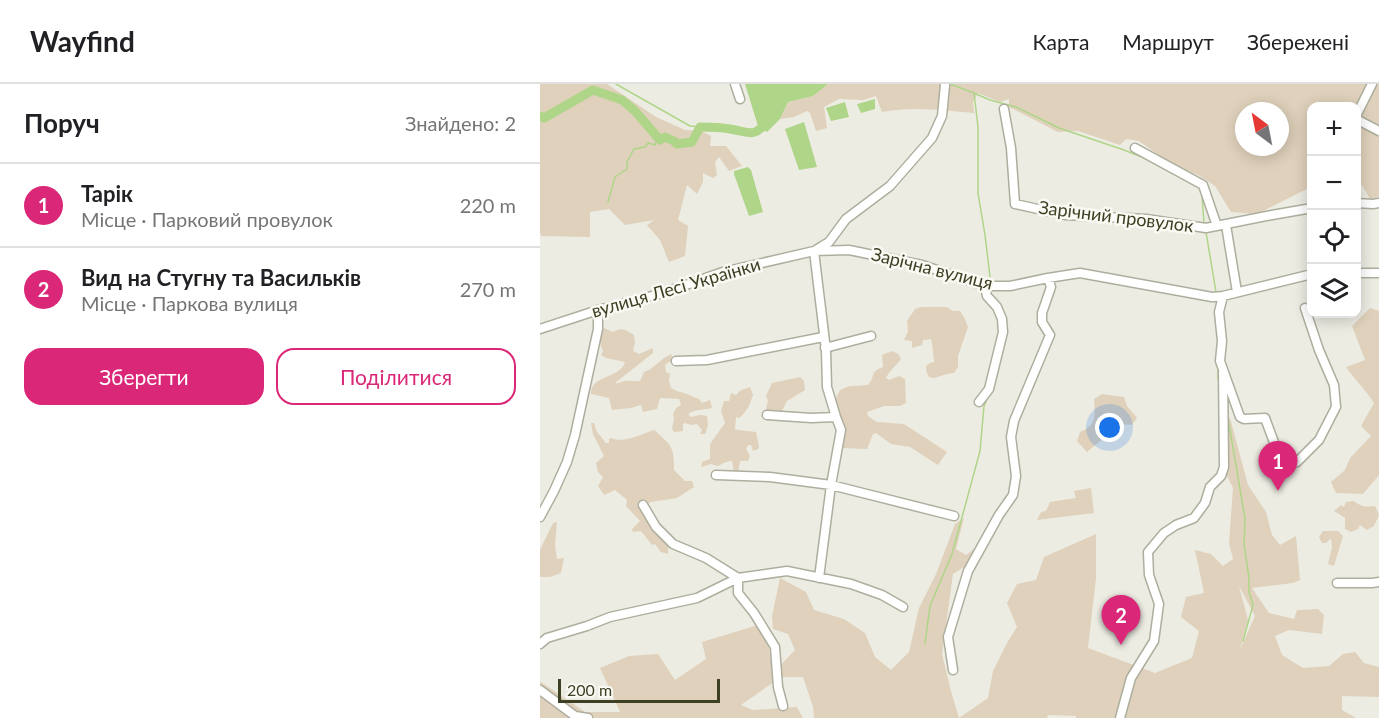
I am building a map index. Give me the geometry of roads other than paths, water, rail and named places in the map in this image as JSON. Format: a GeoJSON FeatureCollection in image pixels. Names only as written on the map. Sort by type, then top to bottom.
{"type":"FeatureCollection","features":[{"type":"Feature","properties":{"kind":"street"},"geometry":{"type":"LineString","coordinates":[[735,84],[740,99]]}},
{"type":"Feature","properties":{"kind":"street"},"geometry":{"type":"LineString","coordinates":[[1361,107],[1372,84]]}},
{"type":"Feature","properties":{"kind":"street"},"geometry":{"type":"LineString","coordinates":[[819,578],[831,484],[842,430],[827,387],[814,251],[829,242],[846,219],[890,186],[932,138],[942,116],[945,85]]}},
{"type":"Feature","properties":{"kind":"street","name":"Зарічний провулок"},"geometry":{"type":"LineString","coordinates":[[1004,108],[1011,148],[1015,204],[1065,215],[1146,219],[1206,228],[1307,209]]}},
{"type":"Feature","properties":{"kind":"street"},"geometry":{"type":"LineString","coordinates":[[1361,121],[1379,131]]}},
{"type":"Feature","properties":{"kind":"street"},"geometry":{"type":"LineString","coordinates":[[1136,148],[1203,185],[1222,225],[1237,292]]}},
{"type":"Feature","properties":{"kind":"street"},"geometry":{"type":"LineString","coordinates":[[1361,203],[1379,203]]}},
{"type":"Feature","properties":{"kind":"street","name":"Зарічна вулиця"},"geometry":{"type":"LineString","coordinates":[[814,251],[849,250],[870,254],[922,265],[985,285],[1010,286],[1080,273],[1212,297],[1307,275]]}},
{"type":"Feature","properties":{"kind":"street","name":"вулиця Лесі Українки"},"geometry":{"type":"LineString","coordinates":[[540,329],[723,272],[814,251]]}},
{"type":"Feature","properties":{"kind":"street"},"geometry":{"type":"LineString","coordinates":[[1361,273],[1379,273]]}},
{"type":"Feature","properties":{"kind":"street"},"geometry":{"type":"LineString","coordinates":[[953,670],[948,637],[968,571],[999,515],[1013,495],[1016,476],[1011,437],[1014,421],[1050,335],[1042,322],[1042,313],[1051,287],[1048,278]]}},
{"type":"Feature","properties":{"kind":"street"},"geometry":{"type":"LineString","coordinates":[[980,402],[989,389],[1003,332],[1002,319],[997,307],[987,296],[985,285]]}},
{"type":"Feature","properties":{"kind":"street"},"geometry":{"type":"LineString","coordinates":[[1222,296],[1219,312],[1222,341],[1220,361],[1240,417],[1244,419],[1265,418],[1279,456],[1287,464],[1297,462],[1319,440],[1335,407],[1334,385],[1305,308]]}},
{"type":"Feature","properties":{"kind":"street"},"geometry":{"type":"LineString","coordinates":[[540,518],[567,462],[575,435],[598,329],[598,310]]}},
{"type":"Feature","properties":{"kind":"street"},"geometry":{"type":"LineString","coordinates":[[825,348],[871,336]]}},
{"type":"Feature","properties":{"kind":"street"},"geometry":{"type":"LineString","coordinates":[[676,361],[706,360],[823,338]]}},
{"type":"Feature","properties":{"kind":"street"},"geometry":{"type":"LineString","coordinates":[[1120,718],[1131,678],[1154,641],[1159,604],[1149,575],[1148,552],[1164,533],[1194,518],[1205,503],[1210,486],[1221,476],[1224,467],[1223,369]]}},
{"type":"Feature","properties":{"kind":"street"},"geometry":{"type":"LineString","coordinates":[[767,415],[836,417]]}},
{"type":"Feature","properties":{"kind":"street"},"geometry":{"type":"LineString","coordinates":[[716,476],[770,477],[831,484],[954,516]]}},
{"type":"Feature","properties":{"kind":"street"},"geometry":{"type":"LineString","coordinates":[[643,505],[656,527],[673,544],[706,558],[738,578]]}},
{"type":"Feature","properties":{"kind":"street"},"geometry":{"type":"LineString","coordinates":[[540,644],[547,638],[586,627],[610,617],[697,598],[738,578],[787,571],[851,584],[882,595],[903,607]]}},
{"type":"Feature","properties":{"kind":"street"},"geometry":{"type":"LineString","coordinates":[[738,578],[738,593],[754,613],[775,647],[778,687],[783,706]]}},
{"type":"Feature","properties":{"kind":"street"},"geometry":{"type":"LineString","coordinates":[[1337,583],[1379,582]]}},
{"type":"Feature","properties":{"kind":"street"},"geometry":{"type":"LineString","coordinates":[[540,690],[575,716],[588,718]]}},
{"type":"Feature","properties":{"kind":"waterway"},"geometry":{"type":"LineString","coordinates":[[616,84],[690,126],[700,127]]}},
{"type":"Feature","properties":{"kind":"waterway"},"geometry":{"type":"LineString","coordinates":[[950,84],[974,93],[978,127],[978,193],[990,277]]}},
{"type":"Feature","properties":{"kind":"waterway"},"geometry":{"type":"LineString","coordinates":[[540,116],[544,118],[593,90],[622,100],[635,111],[660,140],[665,137],[677,144],[692,142],[700,127],[751,133],[759,130],[768,120]]}},
{"type":"Feature","properties":{"kind":"waterway"},"geometry":{"type":"LineString","coordinates":[[974,93],[1016,107],[1059,128],[1149,160]]}},
{"type":"Feature","properties":{"kind":"waterway"},"geometry":{"type":"LineString","coordinates":[[608,202],[615,177],[627,169],[627,162],[634,149],[645,147],[648,143],[655,145],[660,140]]}},
{"type":"Feature","properties":{"kind":"waterway"},"geometry":{"type":"LineString","coordinates":[[1202,195],[1204,223]]}},
{"type":"Feature","properties":{"kind":"waterway"},"geometry":{"type":"LineString","coordinates":[[1206,232],[1216,292]]}},
{"type":"Feature","properties":{"kind":"waterway"},"geometry":{"type":"LineString","coordinates":[[1218,368],[1218,379]]}},
{"type":"Feature","properties":{"kind":"waterway"},"geometry":{"type":"LineString","coordinates":[[925,643],[930,606],[952,554],[980,451],[984,406],[989,395]]}},
{"type":"Feature","properties":{"kind":"waterway"},"geometry":{"type":"LineString","coordinates":[[1228,418],[1245,519],[1244,544],[1249,592],[1253,605],[1243,641]]}},
{"type":"Feature","properties":{"kind":"place","name":"Тарік"},"geometry":{"type":"Point","coordinates":[1278,491]}},
{"type":"Feature","properties":{"kind":"place","name":"Вид на Стугну та Васильків"},"geometry":{"type":"Point","coordinates":[1121,645]}}]}
